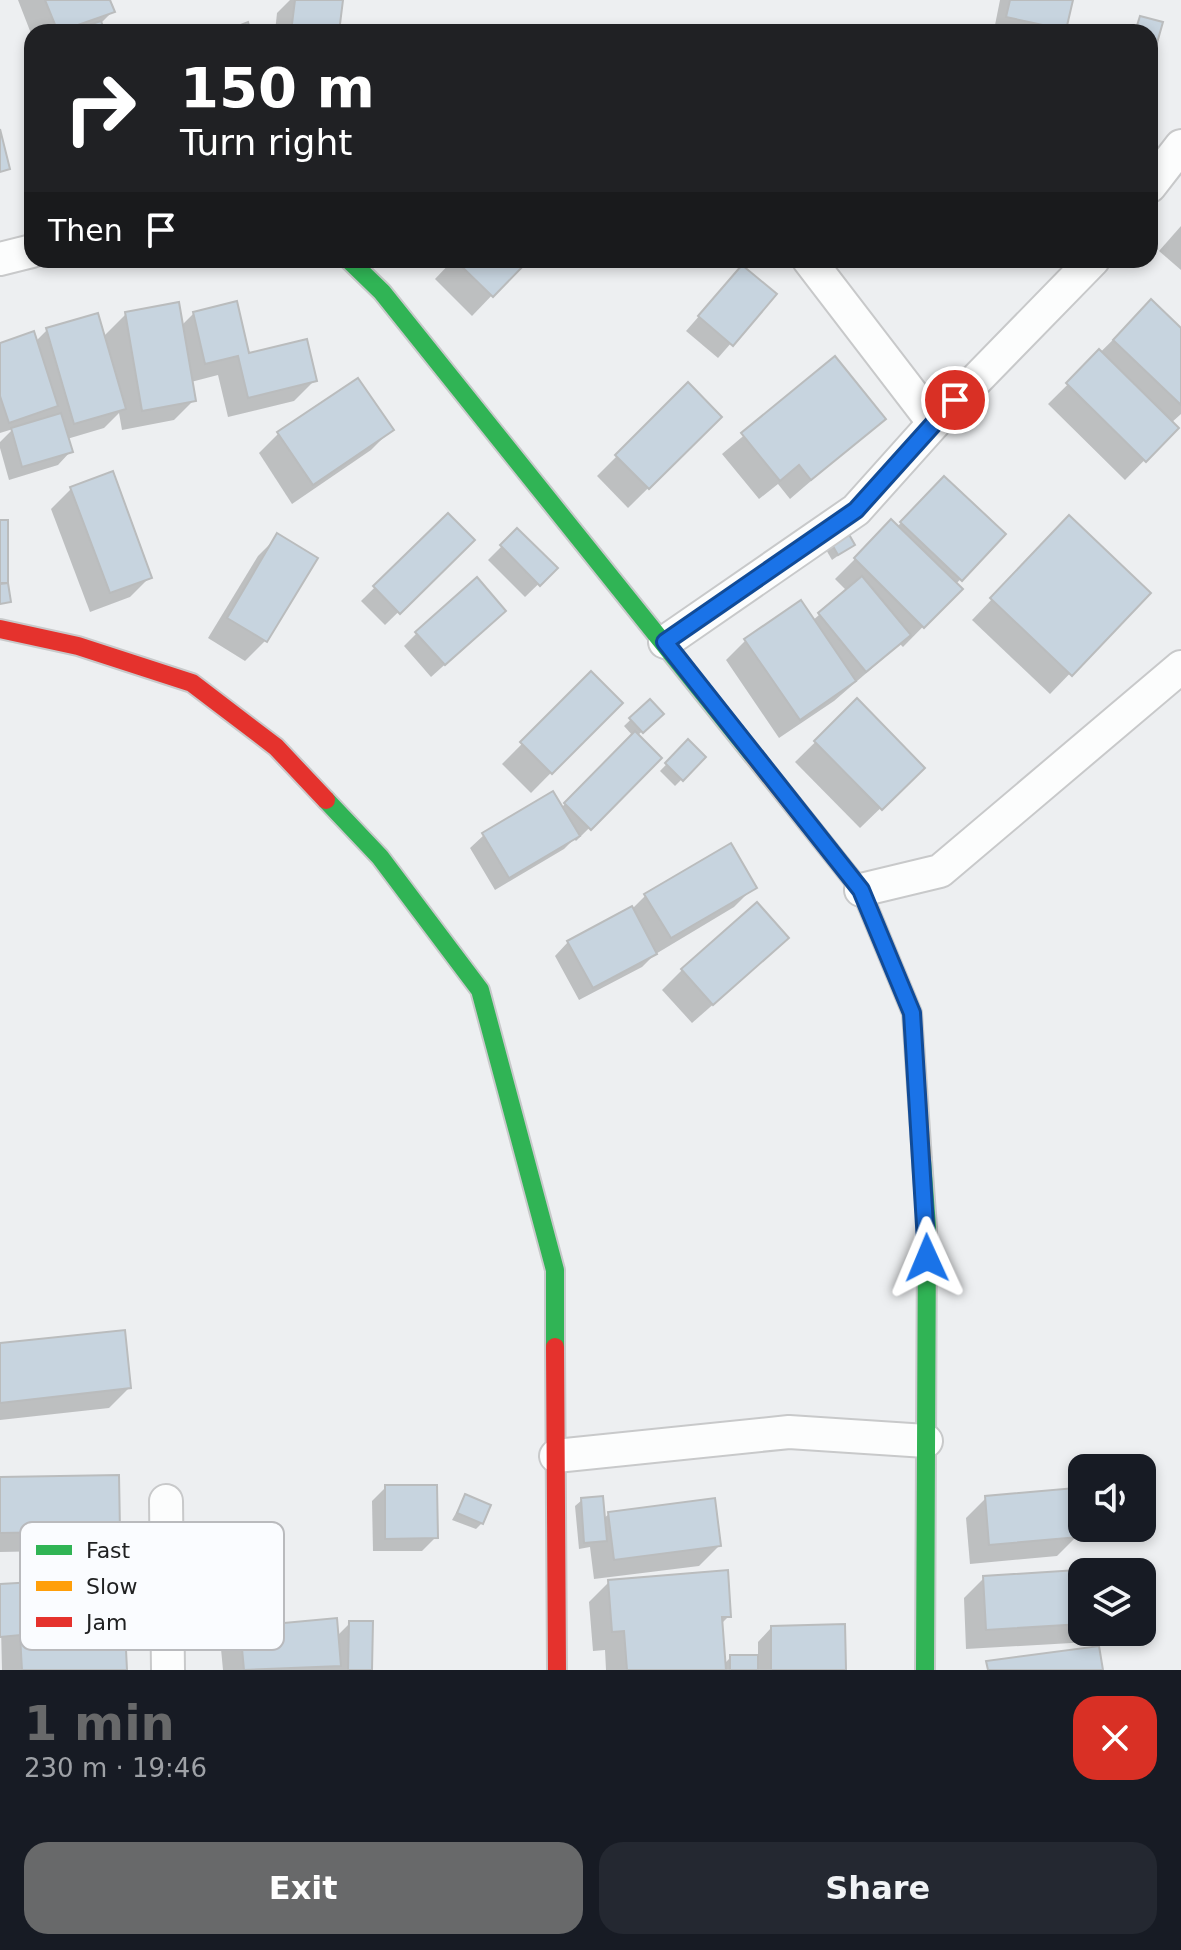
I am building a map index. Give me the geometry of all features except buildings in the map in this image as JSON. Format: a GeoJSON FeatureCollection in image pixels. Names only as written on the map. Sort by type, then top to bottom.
{"type":"FeatureCollection","features":[{"type":"Feature","properties":{"kind":"street"},"geometry":{"type":"LineString","coordinates":[[1158,176],[1181,146]]}},
{"type":"Feature","properties":{"kind":"street"},"geometry":{"type":"LineString","coordinates":[[0,259],[24,253]]}},
{"type":"Feature","properties":{"kind":"street"},"geometry":{"type":"LineString","coordinates":[[357,268],[382,292],[861,890],[912,1013],[927,1227],[925,1670]]}},
{"type":"Feature","properties":{"kind":"street"},"geometry":{"type":"LineString","coordinates":[[815,268],[934,423]]}},
{"type":"Feature","properties":{"kind":"street"},"geometry":{"type":"LineString","coordinates":[[665,642],[856,510],[934,423],[1085,268]]}},
{"type":"Feature","properties":{"kind":"street"},"geometry":{"type":"LineString","coordinates":[[0,629],[78,646],[192,683],[204,692],[276,747],[380,857],[480,990],[555,1270],[557,1670]]}},
{"type":"Feature","properties":{"kind":"street"},"geometry":{"type":"LineString","coordinates":[[861,890],[940,871],[1181,667]]}},
{"type":"Feature","properties":{"kind":"street"},"geometry":{"type":"LineString","coordinates":[[556,1456],[789,1432],[926,1441]]}},
{"type":"Feature","properties":{"kind":"street"},"geometry":{"type":"LineString","coordinates":[[166,1501],[166,1522]]}},
{"type":"Feature","properties":{"kind":"street"},"geometry":{"type":"LineString","coordinates":[[168,1650],[168,1670]]}},
{"type":"Feature","properties":{"kind":"traffic: fast"},"geometry":{"type":"LineString","coordinates":[[357,268],[382,292],[753,755]]}},
{"type":"Feature","properties":{"kind":"traffic: fast"},"geometry":{"type":"LineString","coordinates":[[326,800],[380,857],[480,990],[555,1270],[555,1347]]}},
{"type":"Feature","properties":{"kind":"traffic: fast"},"geometry":{"type":"LineString","coordinates":[[922,1160],[927,1227],[925,1670]]}},
{"type":"Feature","properties":{"kind":"traffic: slow"},"geometry":{"type":"LineString","coordinates":[[753,755],[861,890],[912,1013],[922,1160]]}},
{"type":"Feature","properties":{"kind":"traffic: jam"},"geometry":{"type":"LineString","coordinates":[[0,629],[78,646],[192,683],[276,747],[326,800]]}},
{"type":"Feature","properties":{"kind":"traffic: jam"},"geometry":{"type":"LineString","coordinates":[[555,1347],[557,1670]]}},
{"type":"Feature","properties":{"kind":"route"},"geometry":{"type":"LineString","coordinates":[[927,1258],[912,1013],[861,890],[665,642],[856,510],[955,400]]}}]}
